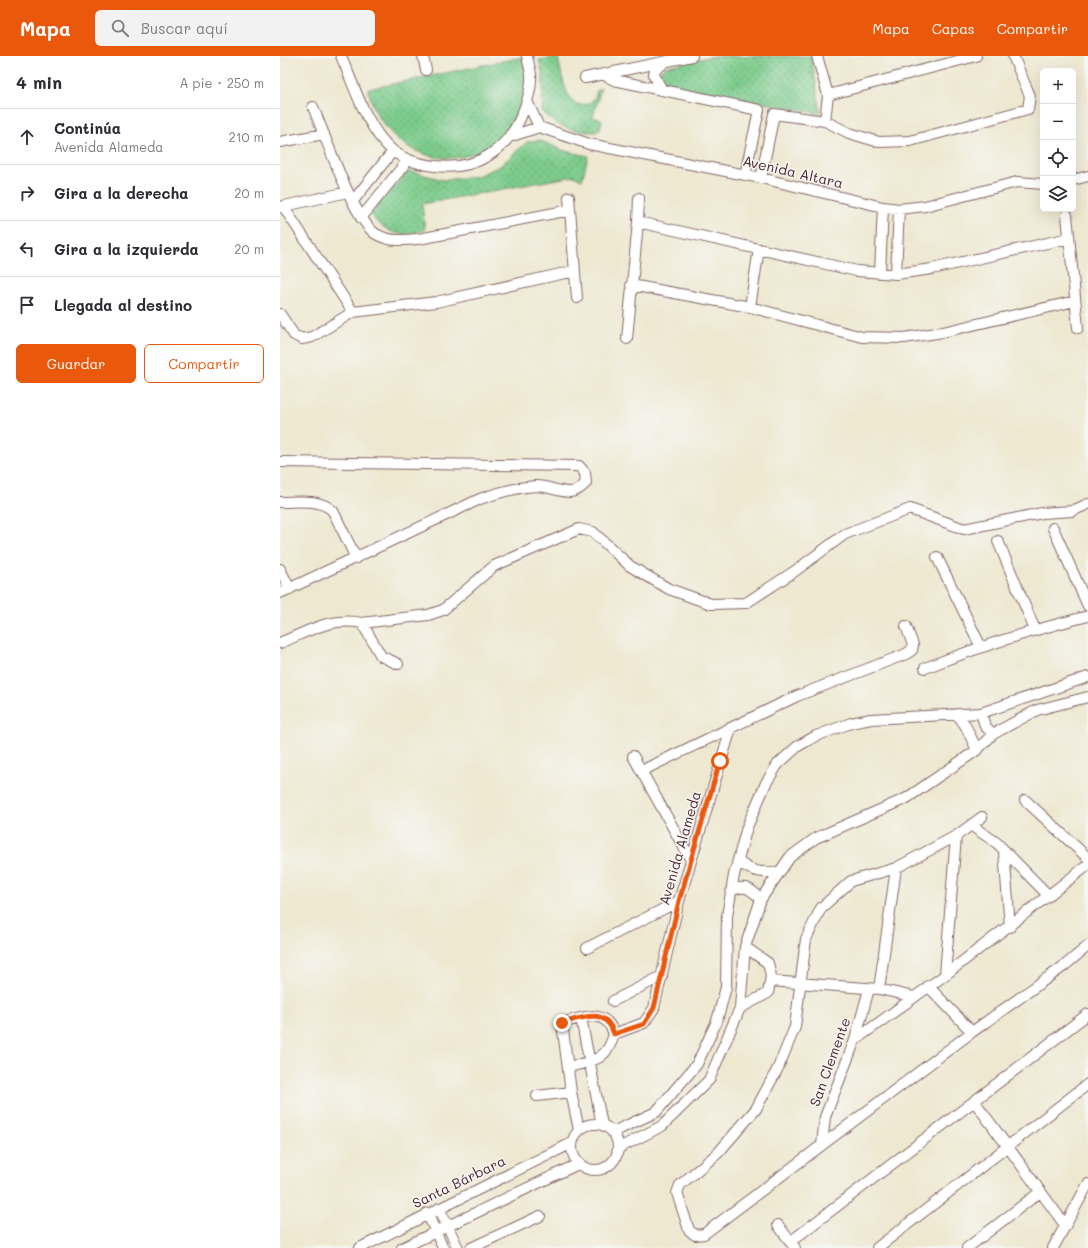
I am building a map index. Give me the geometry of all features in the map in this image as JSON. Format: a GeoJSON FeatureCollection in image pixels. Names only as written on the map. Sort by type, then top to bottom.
{"type":"FeatureCollection","features":[{"type":"Feature","properties":{"kind":"street"},"geometry":{"type":"LineString","coordinates":[[341,56],[368,117],[378,133],[393,151],[408,160],[443,167],[463,165],[490,155],[512,136],[539,127],[527,102]]}},
{"type":"Feature","properties":{"kind":"street"},"geometry":{"type":"LineString","coordinates":[[423,56],[426,70]]}},
{"type":"Feature","properties":{"kind":"street"},"geometry":{"type":"LineString","coordinates":[[512,136],[527,102],[530,74],[527,56]]}},
{"type":"Feature","properties":{"kind":"street"},"geometry":{"type":"LineString","coordinates":[[585,78],[692,56]]}},
{"type":"Feature","properties":{"kind":"street"},"geometry":{"type":"LineString","coordinates":[[817,56],[828,95],[825,121]]}},
{"type":"Feature","properties":{"kind":"street"},"geometry":{"type":"LineString","coordinates":[[828,95],[976,56]]}},
{"type":"Feature","properties":{"kind":"street"},"geometry":{"type":"LineString","coordinates":[[761,178],[774,114],[825,121],[849,133],[879,142],[910,140],[1028,109],[1030,96],[1014,56]]}},
{"type":"Feature","properties":{"kind":"street"},"geometry":{"type":"LineString","coordinates":[[661,88],[654,75],[655,70],[671,60]]}},
{"type":"Feature","properties":{"kind":"street"},"geometry":{"type":"LineString","coordinates":[[603,74],[614,80],[661,88],[759,110],[745,175]]}},
{"type":"Feature","properties":{"kind":"street"},"geometry":{"type":"LineString","coordinates":[[313,107],[348,192],[361,218],[376,234],[387,239],[400,241],[424,238],[570,210]]}},
{"type":"Feature","properties":{"kind":"street","name":"Avenida Altara"},"geometry":{"type":"LineString","coordinates":[[539,127],[589,144],[761,178],[882,207],[899,209],[925,206],[1017,182],[1040,184]]}},
{"type":"Feature","properties":{"kind":"street"},"geometry":{"type":"LineString","coordinates":[[280,142],[324,134]]}},
{"type":"Feature","properties":{"kind":"street"},"geometry":{"type":"LineString","coordinates":[[750,148],[766,150]]}},
{"type":"Feature","properties":{"kind":"street"},"geometry":{"type":"LineString","coordinates":[[353,201],[393,151]]}},
{"type":"Feature","properties":{"kind":"street"},"geometry":{"type":"LineString","coordinates":[[361,218],[408,160]]}},
{"type":"Feature","properties":{"kind":"street"},"geometry":{"type":"LineString","coordinates":[[377,172],[390,182]]}},
{"type":"Feature","properties":{"kind":"street"},"geometry":{"type":"LineString","coordinates":[[348,192],[281,207],[354,312]]}},
{"type":"Feature","properties":{"kind":"street"},"geometry":{"type":"LineString","coordinates":[[569,198],[577,298]]}},
{"type":"Feature","properties":{"kind":"street"},"geometry":{"type":"LineString","coordinates":[[627,339],[639,198]]}},
{"type":"Feature","properties":{"kind":"street"},"geometry":{"type":"LineString","coordinates":[[880,273],[882,207]]}},
{"type":"Feature","properties":{"kind":"street"},"geometry":{"type":"LineString","coordinates":[[896,274],[899,209]]}},
{"type":"Feature","properties":{"kind":"street"},"geometry":{"type":"LineString","coordinates":[[1067,215],[1078,328]]}},
{"type":"Feature","properties":{"kind":"street"},"geometry":{"type":"LineString","coordinates":[[638,222],[857,272],[896,274],[932,269],[1069,238]]}},
{"type":"Feature","properties":{"kind":"street"},"geometry":{"type":"LineString","coordinates":[[882,240],[897,238]]}},
{"type":"Feature","properties":{"kind":"street"},"geometry":{"type":"LineString","coordinates":[[750,307],[759,249]]}},
{"type":"Feature","properties":{"kind":"street"},"geometry":{"type":"LineString","coordinates":[[280,314],[294,335],[302,339],[312,337],[354,312],[436,302],[574,271]]}},
{"type":"Feature","properties":{"kind":"street"},"geometry":{"type":"LineString","coordinates":[[632,285],[750,307],[862,337],[904,338],[943,332],[1075,301]]}},
{"type":"Feature","properties":{"kind":"street"},"geometry":{"type":"LineString","coordinates":[[280,462],[579,466],[586,473],[586,483],[580,489],[570,492],[535,486],[493,494],[480,499],[280,593]]}},
{"type":"Feature","properties":{"kind":"street"},"geometry":{"type":"LineString","coordinates":[[280,502],[319,502],[327,506],[333,511],[356,558]]}},
{"type":"Feature","properties":{"kind":"street"},"geometry":{"type":"LineString","coordinates":[[280,643],[338,621],[347,620],[362,623],[428,615],[443,610],[494,566],[579,529],[593,532],[630,566],[669,590],[710,604],[746,603],[795,571],[845,534],[910,509],[964,530],[1042,513],[1072,511],[1088,504]]}},
{"type":"Feature","properties":{"kind":"street"},"geometry":{"type":"LineString","coordinates":[[1053,528],[1088,606]]}},
{"type":"Feature","properties":{"kind":"street"},"geometry":{"type":"LineString","coordinates":[[998,541],[1035,630]]}},
{"type":"Feature","properties":{"kind":"street"},"geometry":{"type":"LineString","coordinates":[[937,557],[981,647]]}},
{"type":"Feature","properties":{"kind":"street"},"geometry":{"type":"LineString","coordinates":[[280,569],[290,588]]}},
{"type":"Feature","properties":{"kind":"street"},"geometry":{"type":"LineString","coordinates":[[925,668],[981,647],[1035,630],[1088,616]]}},
{"type":"Feature","properties":{"kind":"street"},"geometry":{"type":"LineString","coordinates":[[362,623],[381,656],[398,664]]}},
{"type":"Feature","properties":{"kind":"street"},"geometry":{"type":"LineString","coordinates":[[641,771],[797,696],[906,654],[912,650],[913,645],[906,626]]}},
{"type":"Feature","properties":{"kind":"street"},"geometry":{"type":"LineString","coordinates":[[613,1132],[656,1112],[697,1064],[717,1021],[726,987],[727,916],[738,861],[748,827],[766,783],[778,764],[798,746],[816,736],[851,722],[871,719],[981,713],[1088,676]]}},
{"type":"Feature","properties":{"kind":"street"},"geometry":{"type":"LineString","coordinates":[[619,1148],[662,1126],[709,1080],[740,1008],[745,947],[761,899],[778,872],[790,857],[816,838],[907,798],[977,750],[993,734],[1038,710],[1087,698]]}},
{"type":"Feature","properties":{"kind":"street"},"geometry":{"type":"LineString","coordinates":[[981,713],[985,726],[993,734]]}},
{"type":"Feature","properties":{"kind":"street"},"geometry":{"type":"LineString","coordinates":[[957,714],[965,725],[977,750]]}},
{"type":"Feature","properties":{"kind":"street","name":"Avenida Alameda"},"geometry":{"type":"LineString","coordinates":[[614,1034],[644,1024],[654,1008],[679,901],[731,728]]}},
{"type":"Feature","properties":{"kind":"street"},"geometry":{"type":"LineString","coordinates":[[633,756],[692,860]]}},
{"type":"Feature","properties":{"kind":"street"},"geometry":{"type":"LineString","coordinates":[[1025,800],[1088,858]]}},
{"type":"Feature","properties":{"kind":"street"},"geometry":{"type":"LineString","coordinates":[[982,817],[972,826],[956,836],[896,868],[851,881],[821,908],[806,940],[802,983],[795,1027],[778,1068],[756,1109],[718,1154],[680,1185],[677,1193],[689,1230],[695,1234],[704,1234],[972,1032],[1064,966],[1088,946]]}},
{"type":"Feature","properties":{"kind":"street"},"geometry":{"type":"LineString","coordinates":[[972,826],[997,843],[1049,896]]}},
{"type":"Feature","properties":{"kind":"street"},"geometry":{"type":"LineString","coordinates":[[945,975],[956,836]]}},
{"type":"Feature","properties":{"kind":"street"},"geometry":{"type":"LineString","coordinates":[[1004,850],[1010,926]]}},
{"type":"Feature","properties":{"kind":"street"},"geometry":{"type":"LineString","coordinates":[[738,861],[747,869],[760,873],[778,872]]}},
{"type":"Feature","properties":{"kind":"street"},"geometry":{"type":"LineString","coordinates":[[854,1040],[945,975],[1088,865]]}},
{"type":"Feature","properties":{"kind":"street","name":"San Clemente"},"geometry":{"type":"LineString","coordinates":[[822,1145],[825,1117],[874,989],[896,868]]}},
{"type":"Feature","properties":{"kind":"street"},"geometry":{"type":"LineString","coordinates":[[732,890],[742,886],[750,889],[761,899]]}},
{"type":"Feature","properties":{"kind":"street"},"geometry":{"type":"LineString","coordinates":[[587,948],[679,901]]}},
{"type":"Feature","properties":{"kind":"street"},"geometry":{"type":"LineString","coordinates":[[740,1008],[768,993],[771,976],[768,963],[745,947]]}},
{"type":"Feature","properties":{"kind":"street"},"geometry":{"type":"LineString","coordinates":[[613,1001],[662,976]]}},
{"type":"Feature","properties":{"kind":"street"},"geometry":{"type":"LineString","coordinates":[[770,981],[874,989],[914,996]]}},
{"type":"Feature","properties":{"kind":"street"},"geometry":{"type":"LineString","coordinates":[[928,986],[972,1032]]}},
{"type":"Feature","properties":{"kind":"street"},"geometry":{"type":"LineString","coordinates":[[778,1225],[793,1245],[1088,1014]]}},
{"type":"Feature","properties":{"kind":"street"},"geometry":{"type":"LineString","coordinates":[[568,1067],[601,1058],[611,1047],[614,1034],[606,1019],[597,1016],[562,1023],[568,1067],[579,1130]]}},
{"type":"Feature","properties":{"kind":"street"},"geometry":{"type":"LineString","coordinates":[[581,1018],[602,1125]]}},
{"type":"Feature","properties":{"kind":"street"},"geometry":{"type":"LineString","coordinates":[[877,1248],[1088,1084]]}},
{"type":"Feature","properties":{"kind":"street"},"geometry":{"type":"LineString","coordinates":[[537,1096],[572,1092]]}},
{"type":"Feature","properties":{"kind":"street"},"geometry":{"type":"LineString","coordinates":[[975,1102],[1006,1147],[1065,1225]]}},
{"type":"Feature","properties":{"kind":"street"},"geometry":{"type":"LineString","coordinates":[[590,1124],[602,1125],[613,1132],[619,1148],[614,1161],[604,1169],[591,1170],[578,1164],[574,1157],[572,1143],[579,1130],[590,1124]]}},
{"type":"Feature","properties":{"kind":"street","name":"Santa Bárbara"},"geometry":{"type":"LineString","coordinates":[[360,1248],[427,1213],[572,1143]]}},
{"type":"Feature","properties":{"kind":"street"},"geometry":{"type":"LineString","coordinates":[[402,1248],[578,1164]]}},
{"type":"Feature","properties":{"kind":"street"},"geometry":{"type":"LineString","coordinates":[[1053,1248],[1088,1184]]}},
{"type":"Feature","properties":{"kind":"street"},"geometry":{"type":"LineString","coordinates":[[967,1248],[1040,1192]]}},
{"type":"Feature","properties":{"kind":"street"},"geometry":{"type":"LineString","coordinates":[[438,1208],[458,1248]]}},
{"type":"Feature","properties":{"kind":"street"},"geometry":{"type":"LineString","coordinates":[[427,1213],[443,1248]]}},
{"type":"Feature","properties":{"kind":"street"},"geometry":{"type":"LineString","coordinates":[[471,1248],[540,1216]]}},
{"type":"Feature","properties":{"kind":"green space"},"geometry":{"type":"Polygon","coordinates":[[[714,56],[811,56],[821,114],[667,84],[660,78],[661,70],[668,66],[714,56]]]}},
{"type":"Feature","properties":{"kind":"green space"},"geometry":{"type":"Polygon","coordinates":[[[522,57],[525,83],[518,110],[513,119],[496,140],[476,153],[454,158],[432,156],[410,148],[392,133],[377,114],[368,89],[522,57]]]}},
{"type":"Feature","properties":{"kind":"green space"},"geometry":{"type":"Polygon","coordinates":[[[558,57],[566,89],[574,102],[580,105],[591,102],[597,90],[601,88],[593,117],[602,120],[600,129],[596,132],[566,128],[547,117],[542,111],[543,77],[539,60],[558,57]]]}},
{"type":"Feature","properties":{"kind":"green space"},"geometry":{"type":"Polygon","coordinates":[[[539,140],[562,150],[588,156],[582,180],[574,176],[422,204],[425,230],[409,234],[390,231],[371,216],[377,205],[409,171],[444,180],[477,176],[500,166],[527,142],[539,140]]]}},
{"type":"Feature","properties":{"kind":"route"},"geometry":{"type":"LineString","coordinates":[[562,1023],[597,1016],[606,1019],[614,1034],[644,1024],[654,1008],[679,901],[720,761]]}}]}
